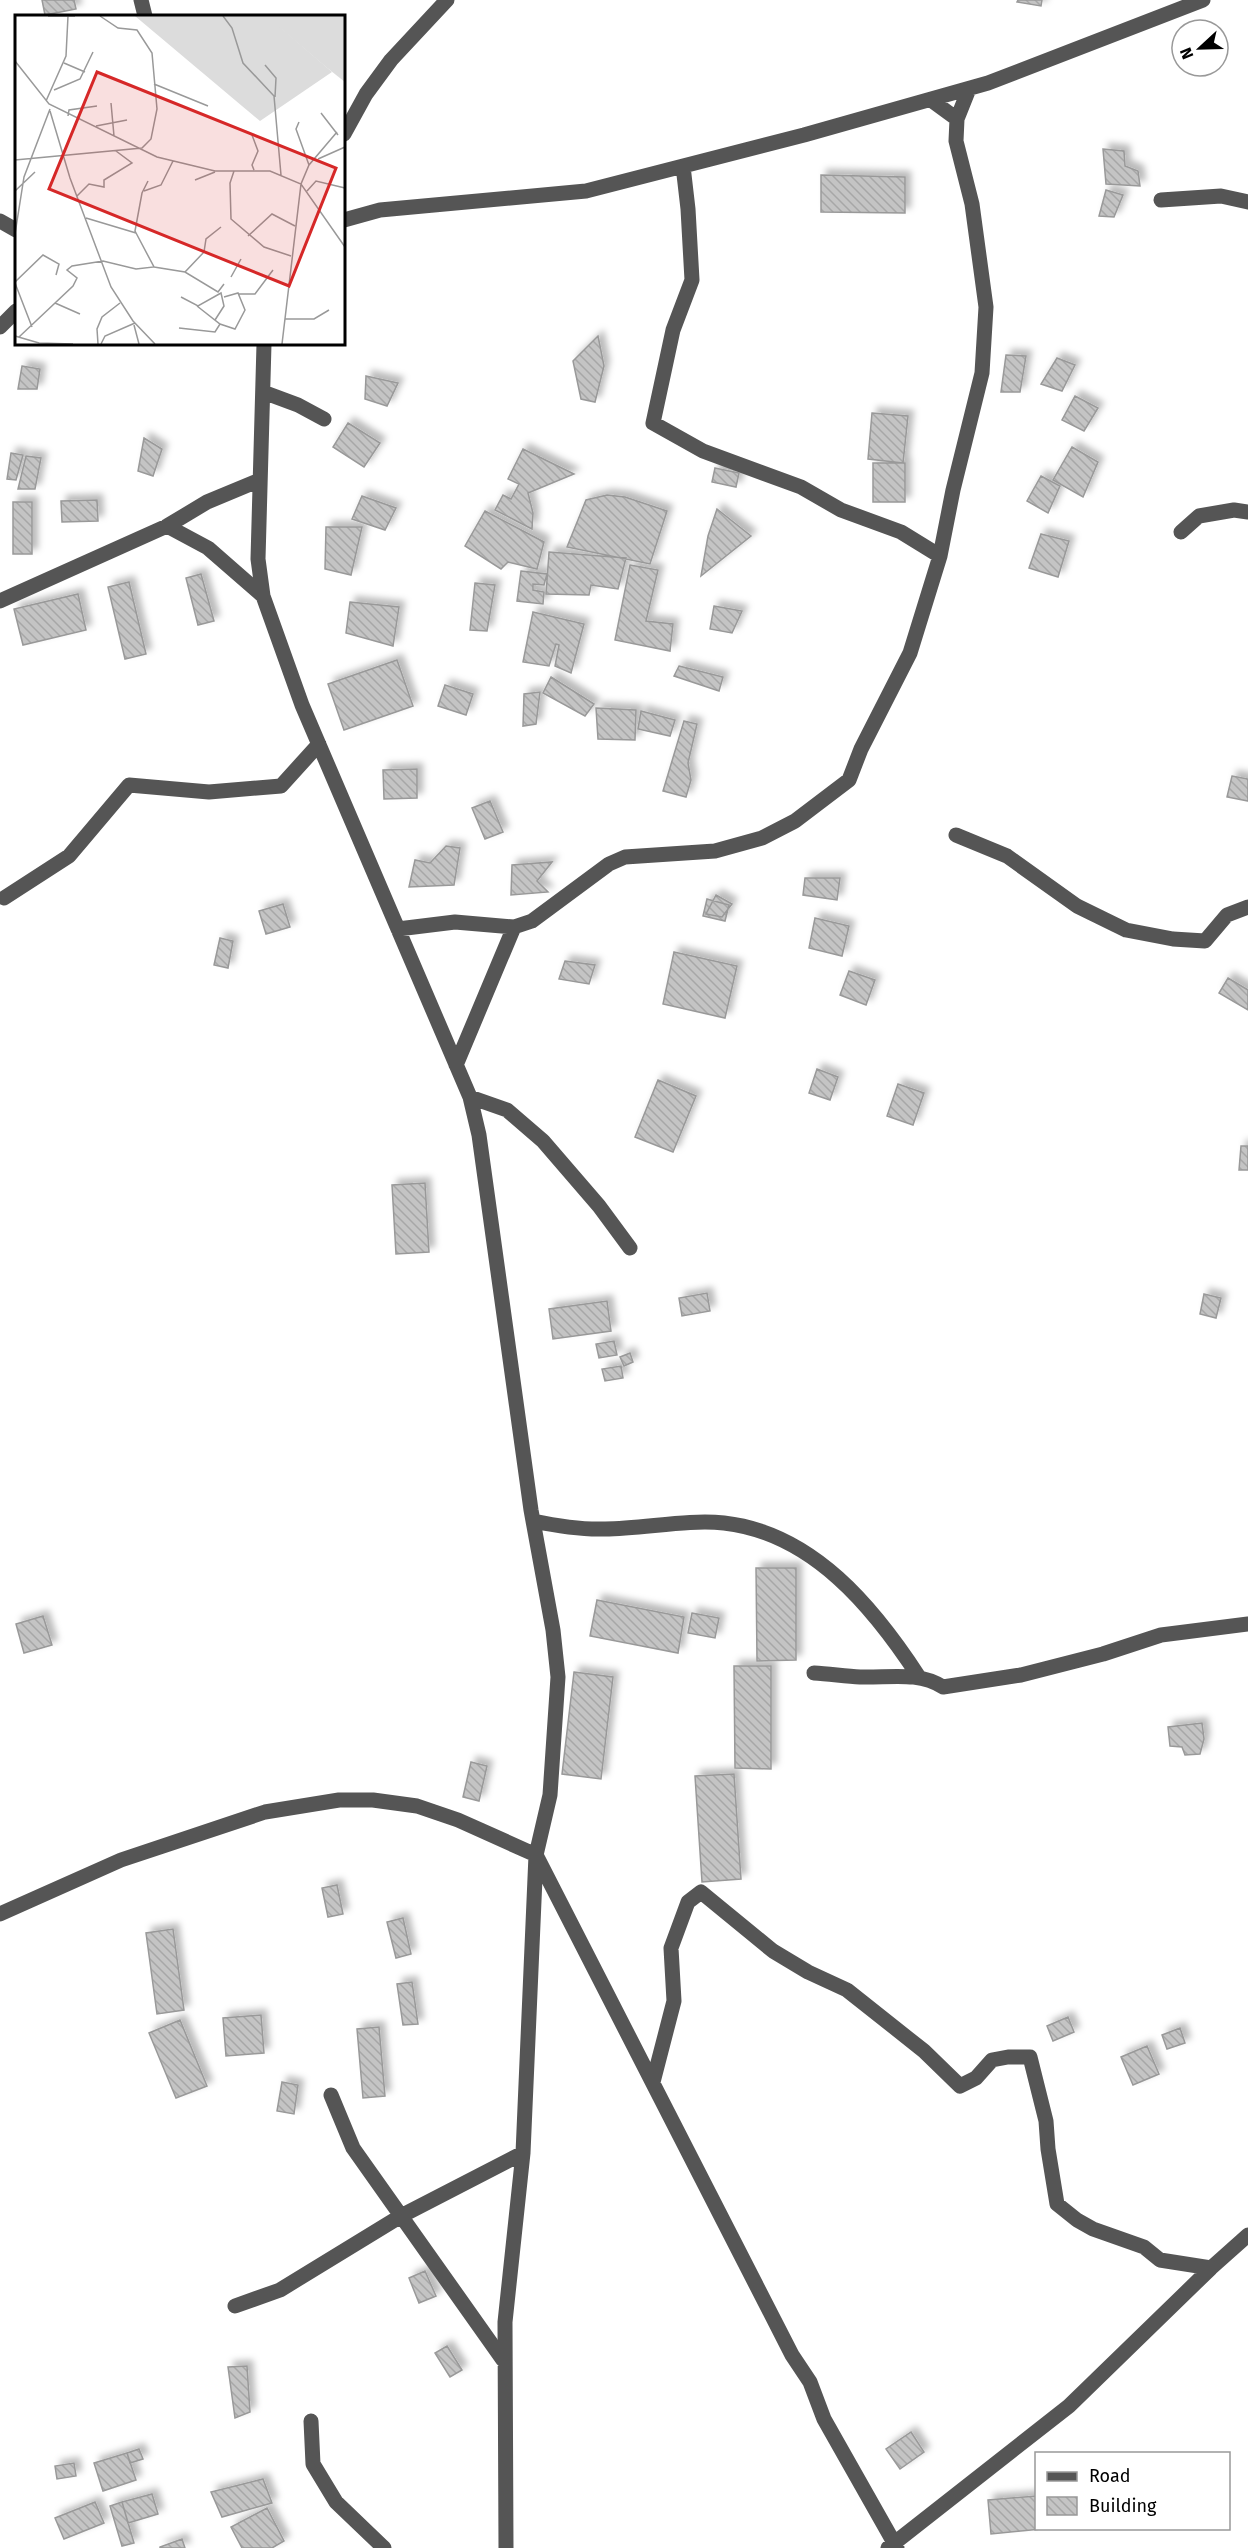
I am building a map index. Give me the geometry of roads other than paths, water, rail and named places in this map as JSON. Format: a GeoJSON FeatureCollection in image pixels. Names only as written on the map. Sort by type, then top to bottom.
{"type":"FeatureCollection","features":[{"type":"Feature","properties":{"kind":"street"},"geometry":{"type":"LineString","coordinates":[[141,0],[145,15]]}},
{"type":"Feature","properties":{"kind":"street"},"geometry":{"type":"LineString","coordinates":[[345,132],[366,94],[391,60],[447,0]]}},
{"type":"Feature","properties":{"kind":"street"},"geometry":{"type":"LineString","coordinates":[[345,220],[380,210],[586,191],[969,89],[1203,0]]}},
{"type":"Feature","properties":{"kind":"street"},"geometry":{"type":"LineString","coordinates":[[398,929],[455,922],[514,927],[532,921],[554,907],[609,864],[625,857],[715,851],[762,838],[795,821],[849,780],[861,749],[910,652],[940,556],[953,490],[982,373],[986,307],[972,204],[956,141],[957,119],[969,89]]}},
{"type":"Feature","properties":{"kind":"street"},"geometry":{"type":"LineString","coordinates":[[931,100],[957,119]]}},
{"type":"Feature","properties":{"kind":"street"},"geometry":{"type":"LineString","coordinates":[[683,166],[692,280],[673,330],[653,423],[703,451],[801,487],[841,510],[901,532],[940,556]]}},
{"type":"Feature","properties":{"kind":"street"},"geometry":{"type":"LineString","coordinates":[[1161,200],[1221,196],[1248,201]]}},
{"type":"Feature","properties":{"kind":"street"},"geometry":{"type":"LineString","coordinates":[[0,327],[15,312]]}},
{"type":"Feature","properties":{"kind":"street"},"geometry":{"type":"LineString","coordinates":[[264,345],[258,559],[263,596],[302,705],[470,1097],[479,1135],[533,1521],[553,1630],[558,1677],[550,1795],[536,1855],[523,2153],[503,2360],[506,2548]]}},
{"type":"Feature","properties":{"kind":"street"},"geometry":{"type":"LineString","coordinates":[[262,392],[298,405],[324,419]]}},
{"type":"Feature","properties":{"kind":"street"},"geometry":{"type":"LineString","coordinates":[[0,601],[167,526],[207,502],[260,480]]}},
{"type":"Feature","properties":{"kind":"street"},"geometry":{"type":"LineString","coordinates":[[1181,532],[1199,516],[1234,510],[1248,512]]}},
{"type":"Feature","properties":{"kind":"street"},"geometry":{"type":"LineString","coordinates":[[167,526],[208,548],[263,596]]}},
{"type":"Feature","properties":{"kind":"street"},"geometry":{"type":"LineString","coordinates":[[4,897],[69,856],[129,785],[209,792],[281,786],[319,744]]}},
{"type":"Feature","properties":{"kind":"street"},"geometry":{"type":"LineString","coordinates":[[956,835],[1007,856],[1077,906],[1126,930],[1173,939],[1205,941],[1227,915],[1248,907]]}},
{"type":"Feature","properties":{"kind":"street"},"geometry":{"type":"LineString","coordinates":[[456,1065],[514,927]]}},
{"type":"Feature","properties":{"kind":"street"},"geometry":{"type":"LineString","coordinates":[[470,1097],[507,1110],[543,1141],[599,1206],[630,1248]]}},
{"type":"Feature","properties":{"kind":"street"},"geometry":{"type":"LineString","coordinates":[[533,1521],[570,1528],[606,1529],[724,1523],[764,1533],[797,1546],[828,1570],[871,1609],[919,1677]]}},
{"type":"Feature","properties":{"kind":"street"},"geometry":{"type":"LineString","coordinates":[[814,1673],[861,1677],[919,1677],[933,1680],[943,1687],[1021,1675],[1103,1654],[1161,1635],[1248,1624]]}},
{"type":"Feature","properties":{"kind":"street"},"geometry":{"type":"LineString","coordinates":[[0,1914],[121,1860],[265,1812],[339,1800],[373,1800],[417,1806],[458,1820],[536,1855],[792,2355],[810,2382],[824,2419],[894,2546],[1069,2406],[1210,2268],[1248,2235]]}},
{"type":"Feature","properties":{"kind":"street"},"geometry":{"type":"LineString","coordinates":[[653,2082],[674,2001],[671,1948],[688,1902],[701,1892],[754,1933],[773,1951],[808,1972],[847,1990],[924,2051],[960,2086],[976,2078],[992,2060],[1030,2057],[1046,2121],[1048,2149],[1058,2204],[1077,2220],[1093,2229],[1144,2247],[1160,2260],[1210,2268]]}},
{"type":"Feature","properties":{"kind":"street"},"geometry":{"type":"LineString","coordinates":[[331,2095],[353,2148],[503,2360]]}},
{"type":"Feature","properties":{"kind":"street"},"geometry":{"type":"LineString","coordinates":[[235,2306],[280,2290],[401,2216],[523,2153]]}},
{"type":"Feature","properties":{"kind":"street"},"geometry":{"type":"LineString","coordinates":[[311,2421],[313,2464],[336,2502],[384,2548]]}}]}
